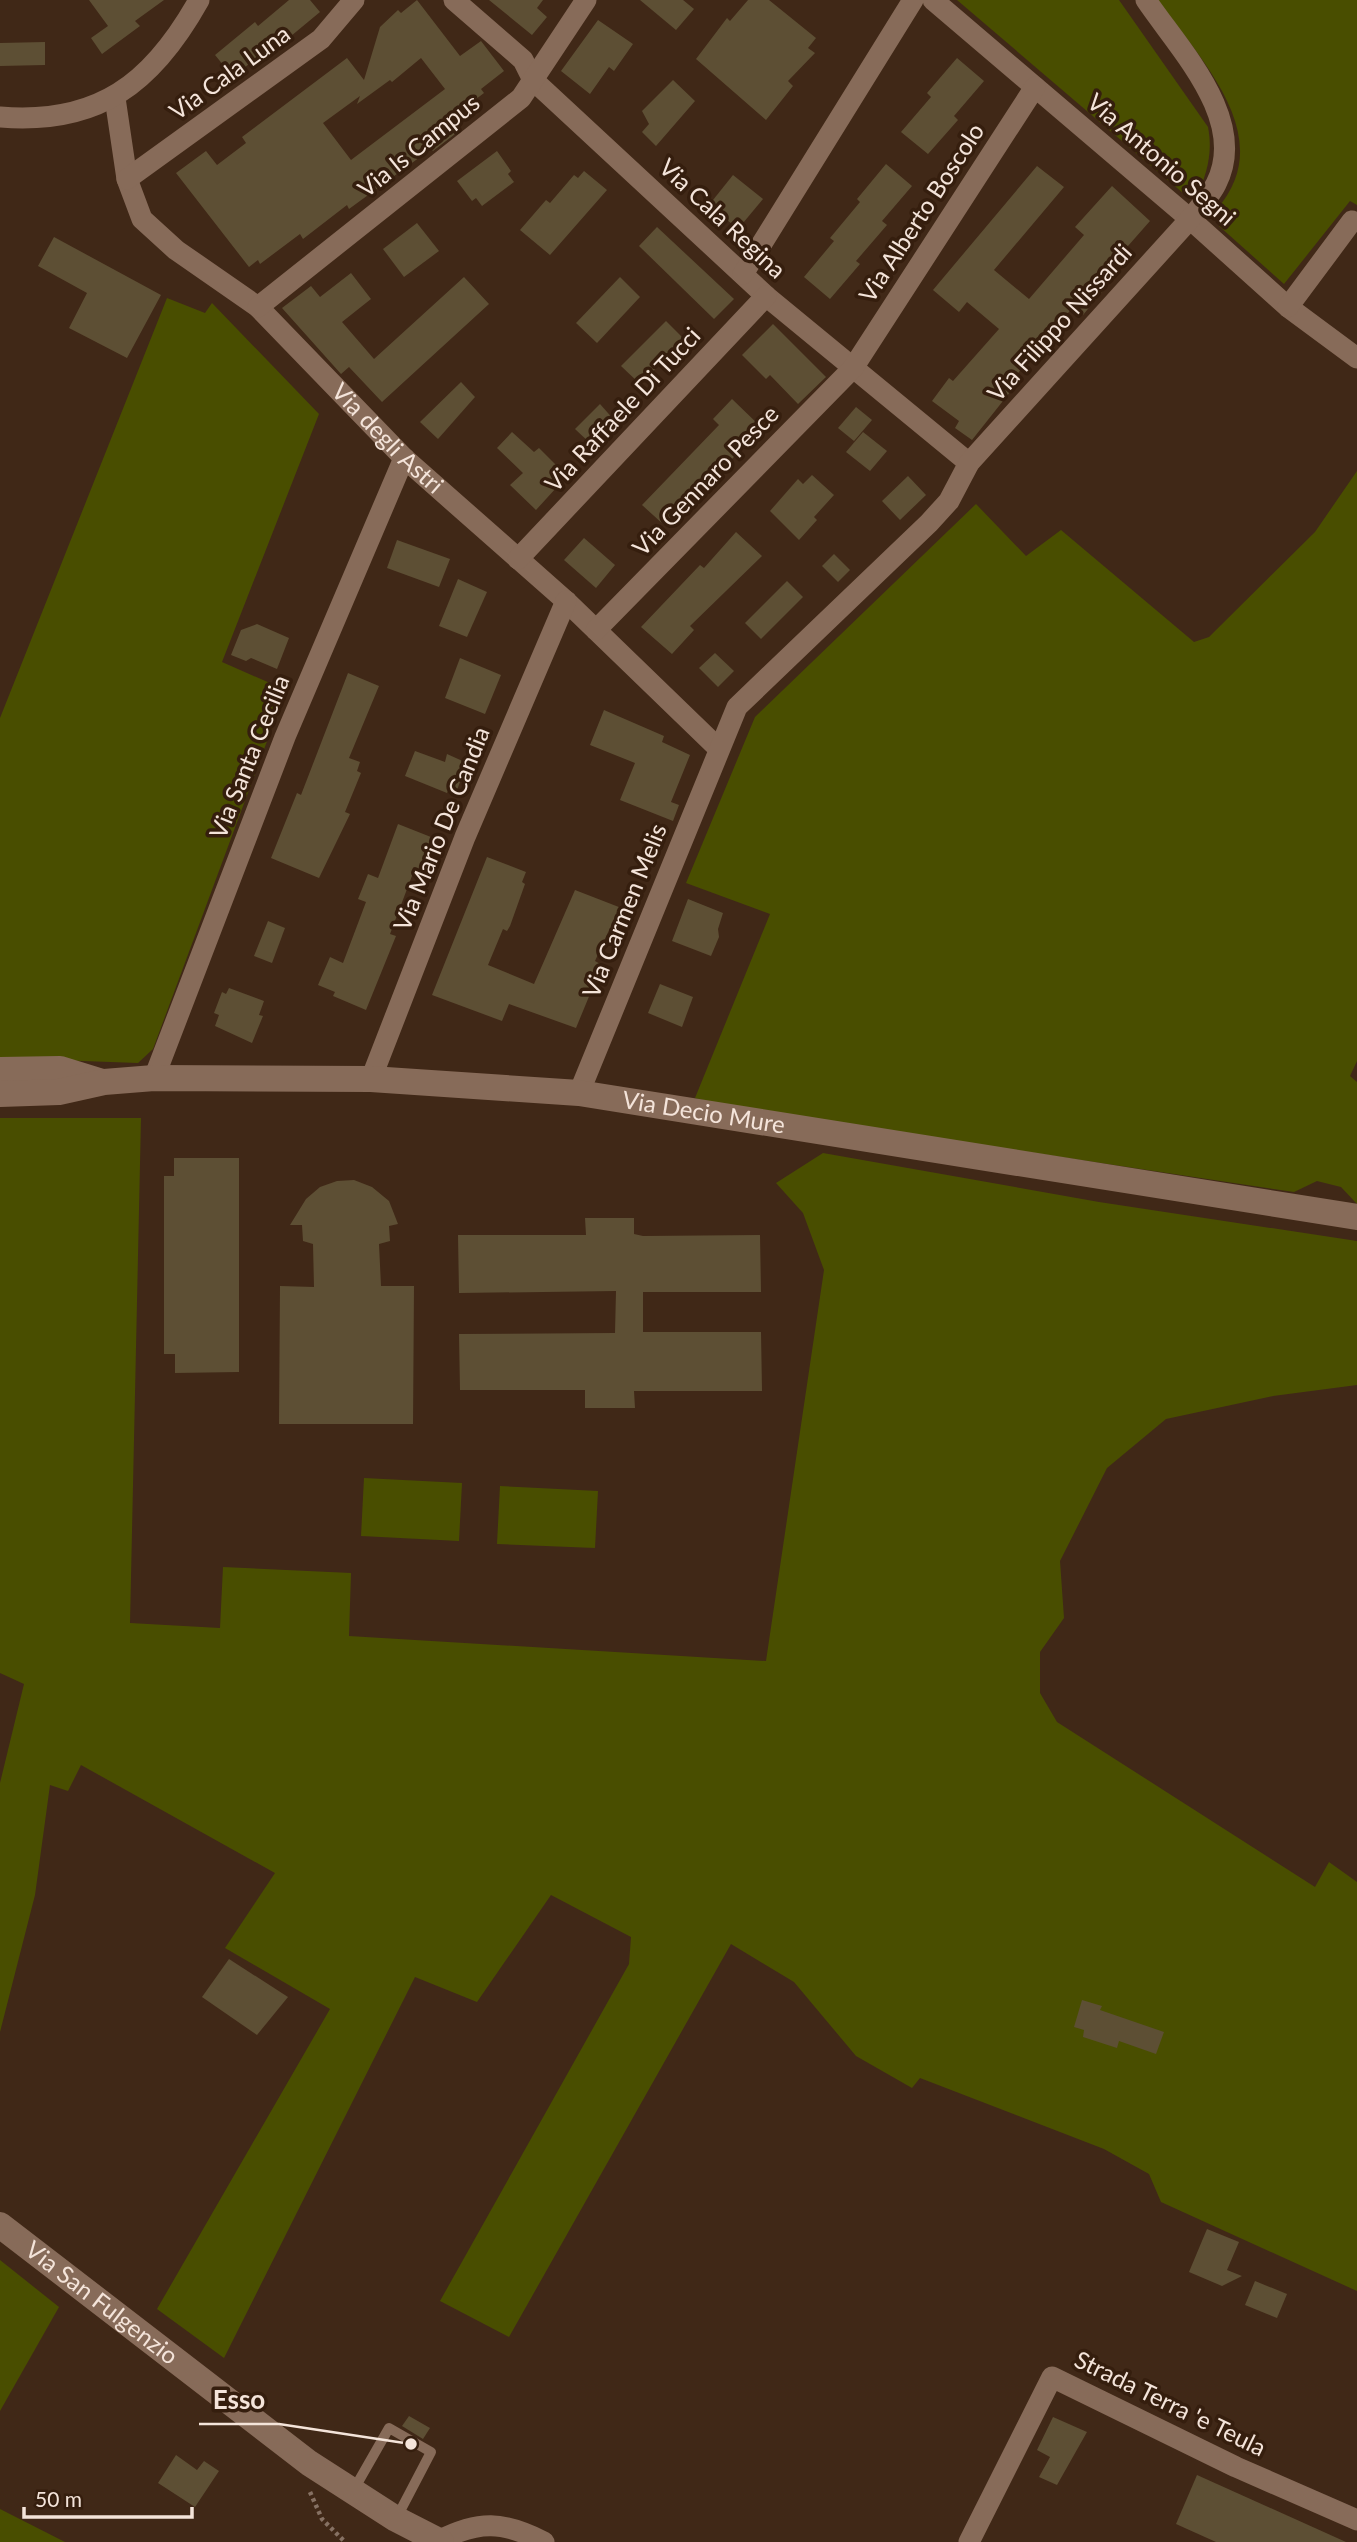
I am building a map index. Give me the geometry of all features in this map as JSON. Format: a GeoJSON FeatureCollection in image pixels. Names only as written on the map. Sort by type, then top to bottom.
{"type":"FeatureCollection","features":[{"type":"Feature","properties":{"kind":"street"},"geometry":{"type":"LineString","coordinates":[[0,117],[34,120],[74,113],[115,98],[154,63],[199,0]]}},
{"type":"Feature","properties":{"kind":"street","name":"Via Cala Luna"},"geometry":{"type":"LineString","coordinates":[[127,179],[321,40],[354,0]]}},
{"type":"Feature","properties":{"kind":"street","name":"Via Cala Regina"},"geometry":{"type":"LineString","coordinates":[[454,0],[523,61],[533,80],[766,296],[968,463]]}},
{"type":"Feature","properties":{"kind":"street","name":"Via Is Campus"},"geometry":{"type":"LineString","coordinates":[[258,307],[521,98],[586,0]]}},
{"type":"Feature","properties":{"kind":"street"},"geometry":{"type":"LineString","coordinates":[[743,274],[913,0]]}},
{"type":"Feature","properties":{"kind":"street","name":"Via Antonio Segni"},"geometry":{"type":"LineString","coordinates":[[933,0],[1191,219],[1288,307],[1357,358]]}},
{"type":"Feature","properties":{"kind":"street","name":"Via Filippo Nissardi"},"geometry":{"type":"LineString","coordinates":[[719,749],[737,707],[929,523],[949,501],[968,463],[1191,219],[1217,183],[1224,137],[1221,113],[1146,0]]}},
{"type":"Feature","properties":{"kind":"street","name":"Via Alberto Boscolo"},"geometry":{"type":"LineString","coordinates":[[853,368],[1035,87]]}},
{"type":"Feature","properties":{"kind":"street","name":"Via degli Astri"},"geometry":{"type":"LineString","coordinates":[[115,98],[127,179],[142,219],[176,250],[258,307],[404,458],[566,601],[719,749]]}},
{"type":"Feature","properties":{"kind":"street"},"geometry":{"type":"LineString","coordinates":[[1288,307],[1352,221]]}},
{"type":"Feature","properties":{"kind":"street","name":"Via Raffaele Di Tucci"},"geometry":{"type":"LineString","coordinates":[[518,559],[766,296]]}},
{"type":"Feature","properties":{"kind":"street","name":"Via Gennaro Pesce"},"geometry":{"type":"LineString","coordinates":[[596,630],[853,368]]}},
{"type":"Feature","properties":{"kind":"street","name":"Via Santa Cecilia"},"geometry":{"type":"LineString","coordinates":[[154,1078],[285,737],[404,458]]}},
{"type":"Feature","properties":{"kind":"street","name":"Via Mario De Candia"},"geometry":{"type":"LineString","coordinates":[[371,1079],[466,837],[566,601]]}},
{"type":"Feature","properties":{"kind":"street","name":"Via Carmen Melis"},"geometry":{"type":"LineString","coordinates":[[579,1093],[719,749]]}},
{"type":"Feature","properties":{"kind":"street","name":"Via Decio Mure"},"geometry":{"type":"LineString","coordinates":[[0,1070],[60,1069],[104,1082]]}},
{"type":"Feature","properties":{"kind":"street","name":"Via Decio Mure"},"geometry":{"type":"LineString","coordinates":[[0,1094],[59,1091],[104,1082],[154,1078],[371,1079],[579,1093],[1357,1217]]}},
{"type":"Feature","properties":{"kind":"street","name":"Via San Fulgenzio"},"geometry":{"type":"LineString","coordinates":[[0,2225],[309,2463],[403,2523],[439,2541]]}},
{"type":"Feature","properties":{"kind":"street","name":"Strada Terra 'e Teula"},"geometry":{"type":"LineString","coordinates":[[970,2542],[1052,2377],[1236,2467],[1357,2520]]}},
{"type":"Feature","properties":{"kind":"street"},"geometry":{"type":"LineString","coordinates":[[439,2541],[461,2529],[488,2524],[521,2530],[544,2542]]}},
{"type":"Feature","properties":{"kind":"lane"},"geometry":{"type":"LineString","coordinates":[[353,2492],[389,2428],[431,2452],[403,2523]]}},
{"type":"Feature","properties":{"kind":"path"},"geometry":{"type":"LineString","coordinates":[[309,2463],[310,2493],[322,2519],[345,2542]]}},
{"type":"Feature","properties":{"kind":"shaded area"},"geometry":{"type":"Polygon","coordinates":[[[957,0],[1119,0],[1208,127],[1208,162],[1197,197],[1190,199],[957,0]]]}},
{"type":"Feature","properties":{"kind":"shaded area"},"geometry":{"type":"Polygon","coordinates":[[[1158,0],[1357,0],[1357,205],[1350,201],[1284,284],[1219,226],[1216,210],[1234,183],[1240,155],[1237,128],[1227,101],[1212,74],[1158,0]]]}},
{"type":"Feature","properties":{"kind":"shaded area"},"geometry":{"type":"Polygon","coordinates":[[[167,298],[205,313],[212,303],[319,414],[222,662],[286,690],[153,1049],[138,1063],[0,1058],[0,718],[167,298]]]}},
{"type":"Feature","properties":{"kind":"shaded area"},"geometry":{"type":"Polygon","coordinates":[[[1357,471],[1357,1061],[1350,1076],[1357,1082],[1357,1204],[1341,1187],[1317,1181],[1294,1192],[741,1109],[695,1098],[770,914],[686,883],[755,717],[976,504],[1026,556],[1061,530],[1194,642],[1209,637],[1315,532],[1357,471]]]}},
{"type":"Feature","properties":{"kind":"shaded area"},"geometry":{"type":"Polygon","coordinates":[[[0,1118],[141,1118],[130,1623],[220,1628],[223,1567],[351,1573],[349,1636],[766,1661],[824,1270],[803,1213],[776,1183],[823,1153],[1099,1202],[1357,1241],[1357,1385],[1273,1396],[1166,1419],[1107,1468],[1060,1561],[1064,1618],[1040,1652],[1040,1693],[1057,1722],[1315,1887],[1329,1862],[1357,1882],[1357,2291],[1161,2202],[1149,2174],[1104,2149],[920,2078],[912,2088],[856,2056],[794,1982],[731,1944],[509,2337],[440,2301],[629,1964],[631,1937],[551,1895],[477,2002],[415,1977],[224,2358],[157,2309],[330,2009],[225,1948],[275,1873],[81,1765],[68,1791],[50,1785],[35,1895],[0,2032],[0,1783],[24,1684],[0,1673],[0,1118]]]}},
{"type":"Feature","properties":{"kind":"shaded area"},"geometry":{"type":"Polygon","coordinates":[[[364,1478],[462,1483],[459,1541],[361,1536],[364,1478]]]}},
{"type":"Feature","properties":{"kind":"shaded area"},"geometry":{"type":"Polygon","coordinates":[[[500,1486],[598,1491],[595,1548],[497,1544],[500,1486]]]}},
{"type":"Feature","properties":{"kind":"shaded area"},"geometry":{"type":"Polygon","coordinates":[[[0,2260],[59,2307],[0,2411],[0,2260]]]}},
{"type":"Feature","properties":{"kind":"shaded area"},"geometry":{"type":"Polygon","coordinates":[[[0,2509],[65,2542],[0,2542],[0,2509]]]}},
{"type":"Feature","properties":{"kind":"building"},"geometry":{"type":"Polygon","coordinates":[[[89,0],[164,0],[135,21],[140,26],[102,54],[91,38],[108,26],[89,0]]]}},
{"type":"Feature","properties":{"kind":"building"},"geometry":{"type":"Polygon","coordinates":[[[289,0],[310,0],[320,12],[285,41],[282,37],[233,77],[215,55],[255,22],[258,26],[289,0]]]}},
{"type":"Feature","properties":{"kind":"building"},"geometry":{"type":"Polygon","coordinates":[[[417,0],[460,56],[481,41],[504,71],[481,89],[484,93],[450,119],[459,131],[433,151],[431,149],[349,209],[347,205],[303,239],[300,234],[260,264],[258,260],[249,267],[176,173],[206,151],[217,165],[246,143],[242,137],[347,58],[364,80],[380,27],[398,10],[401,13],[417,0]],[[421,58],[392,82],[390,80],[357,104],[360,96],[323,123],[351,160],[445,89],[421,58]]]}},
{"type":"Feature","properties":{"kind":"building"},"geometry":{"type":"Polygon","coordinates":[[[489,0],[543,0],[537,8],[547,17],[532,35],[489,0]]]}},
{"type":"Feature","properties":{"kind":"building"},"geometry":{"type":"Polygon","coordinates":[[[640,0],[683,0],[694,9],[676,30],[640,0]]]}},
{"type":"Feature","properties":{"kind":"building"},"geometry":{"type":"Polygon","coordinates":[[[748,0],[769,0],[816,38],[808,48],[815,53],[788,81],[793,86],[766,120],[696,59],[727,18],[730,21],[748,0]]]}},
{"type":"Feature","properties":{"kind":"building"},"geometry":{"type":"Polygon","coordinates":[[[598,20],[633,44],[614,71],[609,67],[590,94],[561,71],[598,20]]]}},
{"type":"Feature","properties":{"kind":"building"},"geometry":{"type":"Polygon","coordinates":[[[45,42],[45,65],[0,66],[0,43],[45,42]]]}},
{"type":"Feature","properties":{"kind":"building"},"geometry":{"type":"Polygon","coordinates":[[[957,58],[984,81],[954,116],[958,120],[928,154],[901,132],[931,97],[927,93],[957,58]]]}},
{"type":"Feature","properties":{"kind":"building"},"geometry":{"type":"Polygon","coordinates":[[[673,80],[695,101],[656,146],[642,132],[649,124],[642,111],[673,80]]]}},
{"type":"Feature","properties":{"kind":"building"},"geometry":{"type":"Polygon","coordinates":[[[497,151],[511,171],[508,174],[514,182],[482,206],[476,198],[472,201],[457,181],[497,151]]]}},
{"type":"Feature","properties":{"kind":"building"},"geometry":{"type":"Polygon","coordinates":[[[886,164],[912,186],[882,221],[887,225],[856,261],[860,264],[830,299],[804,277],[834,241],[830,238],[860,202],[857,199],[886,164]]]}},
{"type":"Feature","properties":{"kind":"building"},"geometry":{"type":"Polygon","coordinates":[[[1037,166],[1064,187],[994,270],[1029,299],[1084,235],[1075,227],[1112,186],[1150,221],[1106,271],[1114,277],[1083,315],[1073,307],[1014,378],[1018,382],[972,440],[955,428],[959,421],[932,401],[949,378],[953,381],[999,329],[967,302],[959,312],[933,290],[1037,166]]]}},
{"type":"Feature","properties":{"kind":"building"},"geometry":{"type":"Polygon","coordinates":[[[584,171],[607,190],[550,255],[520,230],[546,200],[550,203],[574,175],[578,178],[584,171]]]}},
{"type":"Feature","properties":{"kind":"building"},"geometry":{"type":"Polygon","coordinates":[[[733,175],[763,199],[738,229],[709,205],[733,175]]]}},
{"type":"Feature","properties":{"kind":"building"},"geometry":{"type":"Polygon","coordinates":[[[417,223],[439,251],[404,277],[383,249],[417,223]]]}},
{"type":"Feature","properties":{"kind":"building"},"geometry":{"type":"Polygon","coordinates":[[[657,227],[734,299],[714,319],[639,246],[657,227]]]}},
{"type":"Feature","properties":{"kind":"building"},"geometry":{"type":"Polygon","coordinates":[[[54,237],[161,295],[127,358],[69,328],[87,293],[38,266],[54,237]]]}},
{"type":"Feature","properties":{"kind":"building"},"geometry":{"type":"Polygon","coordinates":[[[351,273],[371,299],[342,322],[374,359],[464,277],[489,304],[382,402],[349,367],[341,374],[282,308],[311,286],[320,297],[351,273]]]}},
{"type":"Feature","properties":{"kind":"building"},"geometry":{"type":"Polygon","coordinates":[[[620,277],[640,297],[597,343],[576,323],[620,277]]]}},
{"type":"Feature","properties":{"kind":"building"},"geometry":{"type":"Polygon","coordinates":[[[666,321],[685,340],[640,384],[621,366],[666,321]]]}},
{"type":"Feature","properties":{"kind":"building"},"geometry":{"type":"Polygon","coordinates":[[[773,324],[826,377],[798,404],[770,375],[766,379],[742,355],[773,324]]]}},
{"type":"Feature","properties":{"kind":"building"},"geometry":{"type":"Polygon","coordinates":[[[461,382],[475,397],[438,439],[420,422],[461,382]]]}},
{"type":"Feature","properties":{"kind":"building"},"geometry":{"type":"Polygon","coordinates":[[[732,399],[761,427],[713,480],[709,477],[664,525],[642,505],[719,425],[713,419],[732,399]]]}},
{"type":"Feature","properties":{"kind":"building"},"geometry":{"type":"Polygon","coordinates":[[[600,404],[615,421],[591,444],[575,429],[600,404]]]}},
{"type":"Feature","properties":{"kind":"building"},"geometry":{"type":"Polygon","coordinates":[[[856,407],[872,420],[854,441],[838,428],[856,407]]]}},
{"type":"Feature","properties":{"kind":"building"},"geometry":{"type":"Polygon","coordinates":[[[512,432],[534,452],[539,448],[567,476],[536,510],[510,485],[523,473],[497,448],[512,432]]]}},
{"type":"Feature","properties":{"kind":"building"},"geometry":{"type":"Polygon","coordinates":[[[863,432],[887,451],[870,471],[846,452],[863,432]]]}},
{"type":"Feature","properties":{"kind":"building"},"geometry":{"type":"Polygon","coordinates":[[[812,475],[834,495],[814,517],[817,520],[799,540],[770,511],[798,479],[803,484],[812,475]]]}},
{"type":"Feature","properties":{"kind":"building"},"geometry":{"type":"Polygon","coordinates":[[[908,476],[926,495],[900,520],[882,501],[908,476]]]}},
{"type":"Feature","properties":{"kind":"building"},"geometry":{"type":"Polygon","coordinates":[[[736,532],[762,556],[690,626],[694,630],[672,654],[641,627],[700,565],[704,568],[736,532]]]}},
{"type":"Feature","properties":{"kind":"building"},"geometry":{"type":"Polygon","coordinates":[[[584,538],[615,565],[596,588],[564,560],[584,538]]]}},
{"type":"Feature","properties":{"kind":"building"},"geometry":{"type":"Polygon","coordinates":[[[397,540],[450,559],[439,587],[387,568],[397,540]]]}},
{"type":"Feature","properties":{"kind":"building"},"geometry":{"type":"Polygon","coordinates":[[[834,554],[850,570],[838,582],[822,566],[834,554]]]}},
{"type":"Feature","properties":{"kind":"building"},"geometry":{"type":"Polygon","coordinates":[[[458,579],[487,592],[467,637],[439,626],[458,579]]]}},
{"type":"Feature","properties":{"kind":"building"},"geometry":{"type":"Polygon","coordinates":[[[787,581],[803,597],[761,639],[745,623],[787,581]]]}},
{"type":"Feature","properties":{"kind":"building"},"geometry":{"type":"Polygon","coordinates":[[[257,624],[289,638],[277,669],[251,658],[246,661],[231,655],[241,630],[257,624]]]}},
{"type":"Feature","properties":{"kind":"building"},"geometry":{"type":"Polygon","coordinates":[[[715,653],[734,671],[718,687],[699,668],[715,653]]]}},
{"type":"Feature","properties":{"kind":"building"},"geometry":{"type":"Polygon","coordinates":[[[460,658],[501,675],[485,714],[445,698],[460,658]]]}},
{"type":"Feature","properties":{"kind":"building"},"geometry":{"type":"Polygon","coordinates":[[[348,673],[379,686],[349,758],[360,762],[357,771],[361,773],[345,812],[350,814],[319,878],[271,858],[297,793],[301,795],[348,673]]]}},
{"type":"Feature","properties":{"kind":"building"},"geometry":{"type":"Polygon","coordinates":[[[604,710],[664,736],[662,742],[690,755],[671,802],[679,805],[673,821],[620,800],[635,763],[590,745],[604,710]]]}},
{"type":"Feature","properties":{"kind":"building"},"geometry":{"type":"Polygon","coordinates":[[[415,751],[445,762],[447,754],[467,763],[457,790],[449,788],[447,793],[405,776],[415,751]]]}},
{"type":"Feature","properties":{"kind":"building"},"geometry":{"type":"Polygon","coordinates":[[[398,824],[436,839],[422,871],[415,868],[390,934],[396,936],[366,1010],[333,996],[335,992],[318,985],[330,957],[343,963],[366,902],[358,899],[368,874],[378,878],[398,824]]]}},
{"type":"Feature","properties":{"kind":"building"},"geometry":{"type":"Polygon","coordinates":[[[487,857],[526,872],[522,882],[525,884],[510,926],[507,931],[503,929],[488,965],[534,984],[575,890],[624,909],[617,930],[610,928],[595,961],[602,965],[576,1028],[509,1004],[502,1021],[432,995],[487,857]]]}},
{"type":"Feature","properties":{"kind":"building"},"geometry":{"type":"Polygon","coordinates":[[[688,899],[723,913],[718,929],[719,937],[711,956],[672,941],[688,899]]]}},
{"type":"Feature","properties":{"kind":"building"},"geometry":{"type":"Polygon","coordinates":[[[268,921],[285,928],[272,963],[254,956],[268,921]]]}},
{"type":"Feature","properties":{"kind":"building"},"geometry":{"type":"Polygon","coordinates":[[[660,984],[693,997],[682,1027],[648,1013],[660,984]]]}},
{"type":"Feature","properties":{"kind":"building"},"geometry":{"type":"Polygon","coordinates":[[[229,988],[264,1001],[259,1015],[263,1016],[252,1043],[215,1026],[219,1015],[214,1013],[222,992],[226,994],[229,988]]]}},
{"type":"Feature","properties":{"kind":"building"},"geometry":{"type":"Polygon","coordinates":[[[174,1158],[239,1158],[239,1372],[175,1373],[175,1354],[164,1354],[164,1176],[174,1176],[174,1158]]]}},
{"type":"Feature","properties":{"kind":"building"},"geometry":{"type":"Polygon","coordinates":[[[354,1180],[372,1187],[389,1201],[398,1224],[389,1226],[390,1241],[379,1244],[381,1286],[414,1286],[413,1424],[279,1424],[280,1286],[314,1287],[313,1244],[303,1241],[302,1225],[290,1225],[306,1199],[320,1187],[337,1181],[354,1180]]]}},
{"type":"Feature","properties":{"kind":"building"},"geometry":{"type":"Polygon","coordinates":[[[585,1218],[634,1218],[634,1234],[643,1236],[760,1235],[761,1292],[643,1292],[643,1332],[761,1332],[762,1391],[634,1391],[635,1408],[585,1408],[585,1390],[460,1390],[459,1334],[615,1333],[616,1291],[459,1293],[458,1235],[586,1235],[585,1218]]]}},
{"type":"Feature","properties":{"kind":"building"},"geometry":{"type":"Polygon","coordinates":[[[229,1959],[288,1997],[257,2035],[202,1997],[229,1959]]]}},
{"type":"Feature","properties":{"kind":"building"},"geometry":{"type":"Polygon","coordinates":[[[1082,2000],[1102,2006],[1100,2010],[1164,2032],[1156,2054],[1119,2041],[1117,2048],[1083,2037],[1084,2030],[1074,2027],[1082,2000]]]}},
{"type":"Feature","properties":{"kind":"building"},"geometry":{"type":"Polygon","coordinates":[[[1207,2229],[1239,2242],[1227,2270],[1242,2276],[1222,2286],[1189,2272],[1207,2229]]]}},
{"type":"Feature","properties":{"kind":"building"},"geometry":{"type":"Polygon","coordinates":[[[1255,2281],[1287,2294],[1277,2318],[1245,2305],[1255,2281]]]}},
{"type":"Feature","properties":{"kind":"building"},"geometry":{"type":"Polygon","coordinates":[[[409,2416],[430,2428],[423,2439],[402,2426],[409,2416]]]}},
{"type":"Feature","properties":{"kind":"building"},"geometry":{"type":"Polygon","coordinates":[[[1053,2417],[1087,2432],[1057,2485],[1039,2477],[1050,2457],[1037,2450],[1053,2417]]]}},
{"type":"Feature","properties":{"kind":"building"},"geometry":{"type":"Polygon","coordinates":[[[176,2455],[197,2470],[204,2461],[219,2471],[195,2507],[158,2483],[176,2455]]]}},
{"type":"Feature","properties":{"kind":"building"},"geometry":{"type":"Polygon","coordinates":[[[1197,2475],[1346,2542],[1216,2542],[1176,2524],[1197,2475]]]}},
{"type":"Feature","properties":{"kind":"place","name":"Esso"},"geometry":{"type":"Point","coordinates":[411,2444]}}]}
